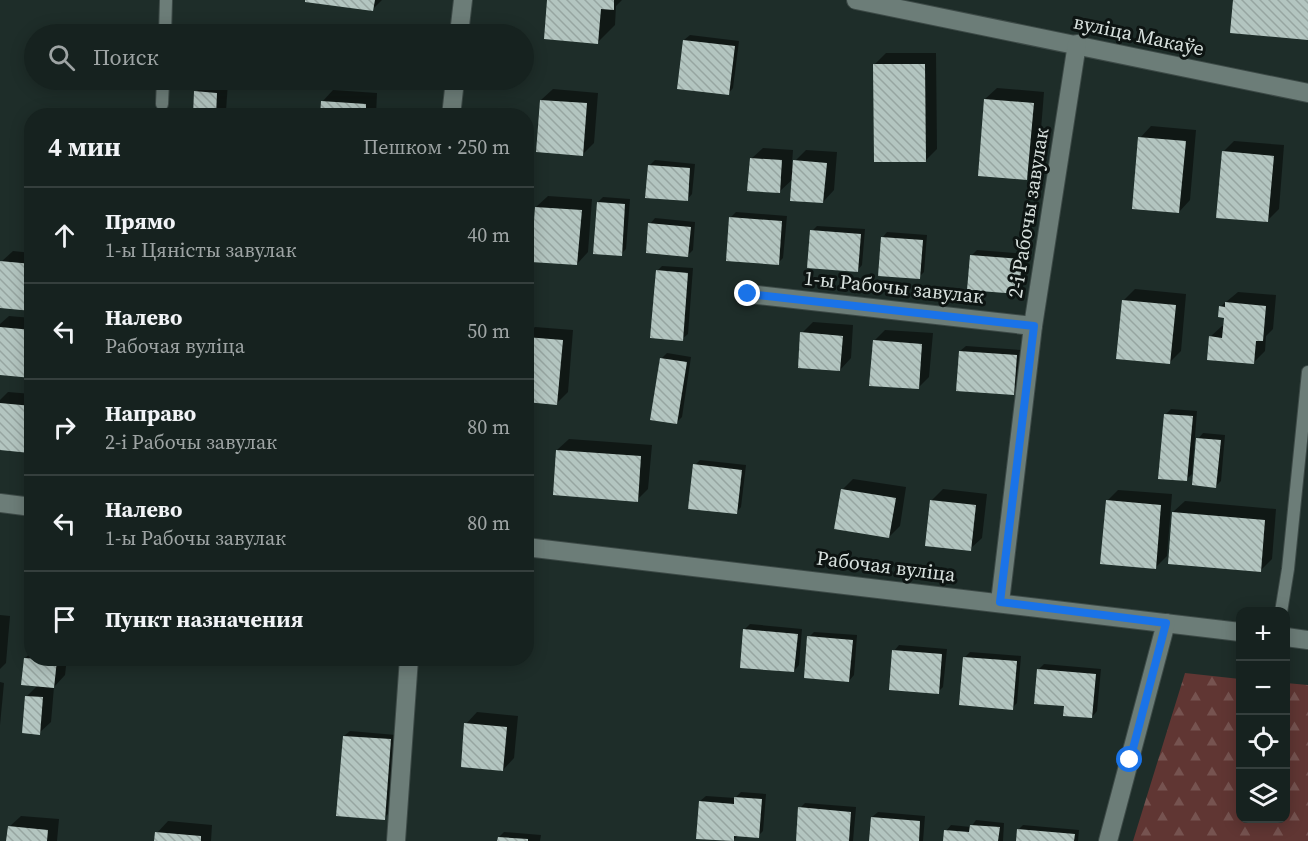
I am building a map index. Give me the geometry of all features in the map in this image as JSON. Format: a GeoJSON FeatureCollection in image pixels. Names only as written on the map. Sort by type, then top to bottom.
{"type":"FeatureCollection","features":[{"type":"Feature","properties":{"kind":"street"},"geometry":{"type":"LineString","coordinates":[[460,24],[462,0]]}},
{"type":"Feature","properties":{"kind":"street","name":"вуліца Макаўе"},"geometry":{"type":"LineString","coordinates":[[856,0],[1308,93]]}},
{"type":"Feature","properties":{"kind":"street","name":"2-і Рабочы завулак"},"geometry":{"type":"LineString","coordinates":[[1000,602],[1034,326],[1077,44]]}},
{"type":"Feature","properties":{"kind":"street"},"geometry":{"type":"LineString","coordinates":[[452,108],[454,90]]}},
{"type":"Feature","properties":{"kind":"street","name":"1-ы Рабочы завулак"},"geometry":{"type":"LineString","coordinates":[[748,294],[1034,326]]}},
{"type":"Feature","properties":{"kind":"street"},"geometry":{"type":"LineString","coordinates":[[0,502],[24,506]]}},
{"type":"Feature","properties":{"kind":"street","name":"Рабочая вуліца"},"geometry":{"type":"LineString","coordinates":[[534,548],[1236,632]]}},
{"type":"Feature","properties":{"kind":"street"},"geometry":{"type":"LineString","coordinates":[[1108,841],[1166,623]]}},
{"type":"Feature","properties":{"kind":"street"},"geometry":{"type":"LineString","coordinates":[[1290,638],[1308,640]]}},
{"type":"Feature","properties":{"kind":"street"},"geometry":{"type":"LineString","coordinates":[[396,841],[408,666]]}},
{"type":"Feature","properties":{"kind":"lane"},"geometry":{"type":"LineString","coordinates":[[165,24],[166,0]]}},
{"type":"Feature","properties":{"kind":"lane"},"geometry":{"type":"LineString","coordinates":[[162,104],[163,90]]}},
{"type":"Feature","properties":{"kind":"lane"},"geometry":{"type":"LineString","coordinates":[[1282,607],[1304,463],[1308,372]]}},
{"type":"Feature","properties":{"kind":"green space"},"geometry":{"type":"Polygon","coordinates":[[[1185,673],[1236,679],[1236,823],[1290,823],[1290,683],[1308,685],[1308,841],[1133,841],[1185,673]]]}},
{"type":"Feature","properties":{"kind":"building"},"geometry":{"type":"Polygon","coordinates":[[[305,0],[375,0],[373,11],[305,2],[305,0]]]}},
{"type":"Feature","properties":{"kind":"building"},"geometry":{"type":"Polygon","coordinates":[[[547,0],[614,0],[614,10],[601,9],[598,44],[544,39],[547,0]]]}},
{"type":"Feature","properties":{"kind":"building"},"geometry":{"type":"Polygon","coordinates":[[[1233,0],[1308,0],[1308,40],[1230,33],[1233,0]]]}},
{"type":"Feature","properties":{"kind":"building"},"geometry":{"type":"Polygon","coordinates":[[[683,40],[735,46],[729,95],[677,89],[683,40]]]}},
{"type":"Feature","properties":{"kind":"building"},"geometry":{"type":"Polygon","coordinates":[[[873,64],[925,64],[926,162],[874,162],[873,64]]]}},
{"type":"Feature","properties":{"kind":"building"},"geometry":{"type":"Polygon","coordinates":[[[194,91],[217,93],[216,108],[193,108],[194,91]]]}},
{"type":"Feature","properties":{"kind":"building"},"geometry":{"type":"Polygon","coordinates":[[[984,99],[1034,103],[1027,180],[978,176],[984,99]]]}},
{"type":"Feature","properties":{"kind":"building"},"geometry":{"type":"Polygon","coordinates":[[[540,100],[587,103],[583,156],[536,152],[540,100]]]}},
{"type":"Feature","properties":{"kind":"building"},"geometry":{"type":"Polygon","coordinates":[[[321,101],[366,104],[366,108],[321,108],[321,101]]]}},
{"type":"Feature","properties":{"kind":"building"},"geometry":{"type":"Polygon","coordinates":[[[1138,137],[1186,141],[1179,213],[1132,209],[1138,137]]]}},
{"type":"Feature","properties":{"kind":"building"},"geometry":{"type":"Polygon","coordinates":[[[1222,151],[1274,156],[1268,222],[1216,218],[1222,151]]]}},
{"type":"Feature","properties":{"kind":"building"},"geometry":{"type":"Polygon","coordinates":[[[750,158],[782,160],[780,193],[747,191],[750,158]]]}},
{"type":"Feature","properties":{"kind":"building"},"geometry":{"type":"Polygon","coordinates":[[[793,160],[827,163],[823,203],[790,201],[793,160]]]}},
{"type":"Feature","properties":{"kind":"building"},"geometry":{"type":"Polygon","coordinates":[[[648,165],[690,168],[688,201],[645,198],[648,165]]]}},
{"type":"Feature","properties":{"kind":"building"},"geometry":{"type":"Polygon","coordinates":[[[597,202],[625,204],[622,256],[593,254],[597,202]]]}},
{"type":"Feature","properties":{"kind":"building"},"geometry":{"type":"Polygon","coordinates":[[[535,207],[582,210],[577,265],[534,262],[535,207]]]}},
{"type":"Feature","properties":{"kind":"building"},"geometry":{"type":"Polygon","coordinates":[[[729,217],[782,221],[779,265],[726,261],[729,217]]]}},
{"type":"Feature","properties":{"kind":"building"},"geometry":{"type":"Polygon","coordinates":[[[648,223],[691,227],[688,257],[646,253],[648,223]]]}},
{"type":"Feature","properties":{"kind":"building"},"geometry":{"type":"Polygon","coordinates":[[[810,230],[861,234],[858,272],[807,268],[810,230]]]}},
{"type":"Feature","properties":{"kind":"building"},"geometry":{"type":"Polygon","coordinates":[[[881,237],[923,240],[920,279],[878,276],[881,237]]]}},
{"type":"Feature","properties":{"kind":"building"},"geometry":{"type":"Polygon","coordinates":[[[970,255],[1022,259],[1019,294],[967,290],[970,255]]]}},
{"type":"Feature","properties":{"kind":"building"},"geometry":{"type":"Polygon","coordinates":[[[0,261],[24,263],[24,310],[0,308],[0,261]]]}},
{"type":"Feature","properties":{"kind":"building"},"geometry":{"type":"Polygon","coordinates":[[[656,270],[688,273],[683,341],[650,338],[656,270]]]}},
{"type":"Feature","properties":{"kind":"building"},"geometry":{"type":"Polygon","coordinates":[[[1122,300],[1176,305],[1170,364],[1116,359],[1122,300]]]}},
{"type":"Feature","properties":{"kind":"building"},"geometry":{"type":"Polygon","coordinates":[[[1225,302],[1266,306],[1263,341],[1256,341],[1254,364],[1207,360],[1209,336],[1222,338],[1224,318],[1218,317],[1219,306],[1225,307],[1225,302]]]}},
{"type":"Feature","properties":{"kind":"building"},"geometry":{"type":"Polygon","coordinates":[[[0,327],[24,329],[24,377],[0,375],[0,327]]]}},
{"type":"Feature","properties":{"kind":"building"},"geometry":{"type":"Polygon","coordinates":[[[800,332],[843,336],[840,371],[798,368],[800,332]]]}},
{"type":"Feature","properties":{"kind":"building"},"geometry":{"type":"Polygon","coordinates":[[[534,338],[563,340],[557,405],[534,403],[534,338]]]}},
{"type":"Feature","properties":{"kind":"building"},"geometry":{"type":"Polygon","coordinates":[[[873,340],[922,344],[919,389],[869,386],[873,340]]]}},
{"type":"Feature","properties":{"kind":"building"},"geometry":{"type":"Polygon","coordinates":[[[959,351],[1017,355],[1014,395],[956,391],[959,351]]]}},
{"type":"Feature","properties":{"kind":"building"},"geometry":{"type":"Polygon","coordinates":[[[660,358],[687,362],[677,424],[650,420],[660,358]]]}},
{"type":"Feature","properties":{"kind":"building"},"geometry":{"type":"Polygon","coordinates":[[[0,403],[24,405],[24,452],[0,450],[0,403]]]}},
{"type":"Feature","properties":{"kind":"building"},"geometry":{"type":"Polygon","coordinates":[[[1164,414],[1193,416],[1187,481],[1158,479],[1164,414]]]}},
{"type":"Feature","properties":{"kind":"building"},"geometry":{"type":"Polygon","coordinates":[[[1196,438],[1221,440],[1216,488],[1192,485],[1196,438]]]}},
{"type":"Feature","properties":{"kind":"building"},"geometry":{"type":"Polygon","coordinates":[[[556,450],[641,456],[638,502],[553,495],[556,450]]]}},
{"type":"Feature","properties":{"kind":"building"},"geometry":{"type":"Polygon","coordinates":[[[693,464],[742,470],[737,514],[688,509],[693,464]]]}},
{"type":"Feature","properties":{"kind":"building"},"geometry":{"type":"Polygon","coordinates":[[[841,489],[896,498],[889,538],[834,529],[841,489]]]}},
{"type":"Feature","properties":{"kind":"building"},"geometry":{"type":"Polygon","coordinates":[[[930,500],[976,505],[971,551],[925,546],[930,500]]]}},
{"type":"Feature","properties":{"kind":"building"},"geometry":{"type":"Polygon","coordinates":[[[1106,500],[1161,505],[1156,569],[1100,564],[1106,500]]]}},
{"type":"Feature","properties":{"kind":"building"},"geometry":{"type":"Polygon","coordinates":[[[1172,512],[1265,520],[1261,572],[1168,564],[1172,512]]]}},
{"type":"Feature","properties":{"kind":"building"},"geometry":{"type":"Polygon","coordinates":[[[743,629],[798,634],[794,672],[740,668],[743,629]]]}},
{"type":"Feature","properties":{"kind":"building"},"geometry":{"type":"Polygon","coordinates":[[[807,636],[853,640],[849,682],[804,678],[807,636]]]}},
{"type":"Feature","properties":{"kind":"building"},"geometry":{"type":"Polygon","coordinates":[[[892,650],[942,654],[939,694],[889,690],[892,650]]]}},
{"type":"Feature","properties":{"kind":"building"},"geometry":{"type":"Polygon","coordinates":[[[963,657],[1017,661],[1013,710],[959,705],[963,657]]]}},
{"type":"Feature","properties":{"kind":"building"},"geometry":{"type":"Polygon","coordinates":[[[24,658],[24,666],[56,666],[54,688],[21,685],[24,658]]]}},
{"type":"Feature","properties":{"kind":"building"},"geometry":{"type":"Polygon","coordinates":[[[1037,669],[1096,674],[1092,718],[1063,716],[1064,706],[1034,704],[1037,669]]]}},
{"type":"Feature","properties":{"kind":"building"},"geometry":{"type":"Polygon","coordinates":[[[25,696],[43,697],[40,735],[22,733],[25,696]]]}},
{"type":"Feature","properties":{"kind":"building"},"geometry":{"type":"Polygon","coordinates":[[[464,723],[507,727],[503,771],[461,767],[464,723]]]}},
{"type":"Feature","properties":{"kind":"building"},"geometry":{"type":"Polygon","coordinates":[[[343,736],[391,739],[385,820],[336,816],[343,736]]]}},
{"type":"Feature","properties":{"kind":"building"},"geometry":{"type":"Polygon","coordinates":[[[734,797],[762,799],[759,838],[734,836],[734,841],[696,839],[699,801],[734,804],[734,797]]]}},
{"type":"Feature","properties":{"kind":"building"},"geometry":{"type":"Polygon","coordinates":[[[798,807],[851,812],[849,841],[796,841],[798,807]]]}},
{"type":"Feature","properties":{"kind":"building"},"geometry":{"type":"Polygon","coordinates":[[[871,817],[920,821],[919,841],[869,841],[871,817]]]}},
{"type":"Feature","properties":{"kind":"building"},"geometry":{"type":"Polygon","coordinates":[[[970,825],[1000,827],[998,841],[943,841],[944,830],[969,832],[970,825]]]}},
{"type":"Feature","properties":{"kind":"building"},"geometry":{"type":"Polygon","coordinates":[[[8,826],[48,830],[47,841],[6,841],[8,826]]]}},
{"type":"Feature","properties":{"kind":"building"},"geometry":{"type":"Polygon","coordinates":[[[1017,829],[1075,834],[1074,841],[1016,841],[1017,829]]]}},
{"type":"Feature","properties":{"kind":"building"},"geometry":{"type":"Polygon","coordinates":[[[155,832],[201,836],[201,841],[154,841],[155,832]]]}},
{"type":"Feature","properties":{"kind":"building"},"geometry":{"type":"Polygon","coordinates":[[[498,837],[528,839],[528,841],[497,841],[498,837]]]}},
{"type":"Feature","properties":{"kind":"route"},"geometry":{"type":"LineString","coordinates":[[748,294],[1034,326],[1000,602],[1166,623],[1130,760]]}}]}
